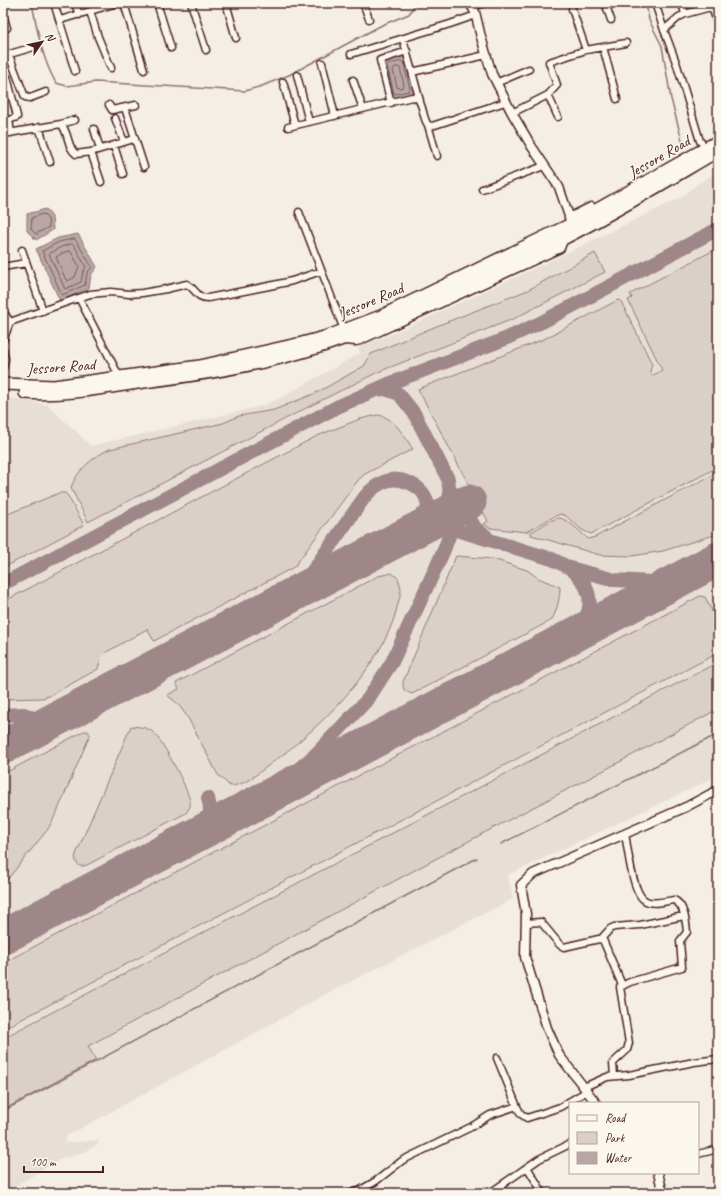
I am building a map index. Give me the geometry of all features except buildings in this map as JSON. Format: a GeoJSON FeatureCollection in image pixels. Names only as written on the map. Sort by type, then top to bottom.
{"type":"FeatureCollection","features":[{"type":"Feature","properties":{"kind":"highway","name":"Jessore Road"},"geometry":{"type":"LineString","coordinates":[[3,384],[54,386],[120,378],[200,366],[342,335],[572,225],[711,151],[718,141]]}},
{"type":"Feature","properties":{"kind":"highway"},"geometry":{"type":"LineString","coordinates":[[3,391],[57,394],[212,372],[315,349],[342,335],[391,320],[564,238],[572,225]]}},
{"type":"Feature","properties":{"kind":"street"},"geometry":{"type":"LineString","coordinates":[[54,3],[75,71]]}},
{"type":"Feature","properties":{"kind":"street"},"geometry":{"type":"LineString","coordinates":[[75,3],[79,15]]}},
{"type":"Feature","properties":{"kind":"street"},"geometry":{"type":"LineString","coordinates":[[60,20],[117,3]]}},
{"type":"Feature","properties":{"kind":"street"},"geometry":{"type":"LineString","coordinates":[[124,3],[144,70]]}},
{"type":"Feature","properties":{"kind":"street"},"geometry":{"type":"LineString","coordinates":[[157,3],[171,48]]}},
{"type":"Feature","properties":{"kind":"street"},"geometry":{"type":"LineString","coordinates":[[191,3],[206,50]]}},
{"type":"Feature","properties":{"kind":"street"},"geometry":{"type":"LineString","coordinates":[[226,3],[236,38]]}},
{"type":"Feature","properties":{"kind":"street"},"geometry":{"type":"LineString","coordinates":[[363,3],[369,19]]}},
{"type":"Feature","properties":{"kind":"street"},"geometry":{"type":"LineString","coordinates":[[485,3],[471,5],[476,15],[486,55],[496,83],[512,114],[544,166],[559,187],[572,225]]}},
{"type":"Feature","properties":{"kind":"street"},"geometry":{"type":"LineString","coordinates":[[605,3],[611,20]]}},
{"type":"Feature","properties":{"kind":"street"},"geometry":{"type":"LineString","coordinates":[[655,3],[678,65],[700,141],[711,151],[718,135]]}},
{"type":"Feature","properties":{"kind":"street"},"geometry":{"type":"LineString","coordinates":[[682,3],[685,14]]}},
{"type":"Feature","properties":{"kind":"street"},"geometry":{"type":"LineString","coordinates":[[664,30],[679,17],[685,14],[715,6],[718,27]]}},
{"type":"Feature","properties":{"kind":"street"},"geometry":{"type":"LineString","coordinates":[[572,9],[586,50]]}},
{"type":"Feature","properties":{"kind":"street"},"geometry":{"type":"LineString","coordinates":[[90,11],[98,37],[111,68]]}},
{"type":"Feature","properties":{"kind":"street"},"geometry":{"type":"LineString","coordinates":[[3,15],[7,28]]}},
{"type":"Feature","properties":{"kind":"street"},"geometry":{"type":"LineString","coordinates":[[351,54],[476,15]]}},
{"type":"Feature","properties":{"kind":"street"},"geometry":{"type":"LineString","coordinates":[[403,39],[425,121],[428,125],[437,156]]}},
{"type":"Feature","properties":{"kind":"street"},"geometry":{"type":"LineString","coordinates":[[512,114],[548,95],[557,85],[549,62],[565,55],[626,43]]}},
{"type":"Feature","properties":{"kind":"street"},"geometry":{"type":"LineString","coordinates":[[37,46],[6,55],[25,97],[30,98],[46,92]]}},
{"type":"Feature","properties":{"kind":"street"},"geometry":{"type":"LineString","coordinates":[[603,47],[617,99]]}},
{"type":"Feature","properties":{"kind":"street"},"geometry":{"type":"LineString","coordinates":[[391,103],[380,60],[406,51]]}},
{"type":"Feature","properties":{"kind":"street"},"geometry":{"type":"LineString","coordinates":[[412,72],[486,55]]}},
{"type":"Feature","properties":{"kind":"street"},"geometry":{"type":"LineString","coordinates":[[322,63],[335,116]]}},
{"type":"Feature","properties":{"kind":"street"},"geometry":{"type":"LineString","coordinates":[[496,83],[529,70]]}},
{"type":"Feature","properties":{"kind":"street"},"geometry":{"type":"LineString","coordinates":[[296,75],[309,122]]}},
{"type":"Feature","properties":{"kind":"street"},"geometry":{"type":"LineString","coordinates":[[7,77],[17,116],[9,119],[11,133]]}},
{"type":"Feature","properties":{"kind":"street"},"geometry":{"type":"LineString","coordinates":[[353,80],[363,109]]}},
{"type":"Feature","properties":{"kind":"street"},"geometry":{"type":"LineString","coordinates":[[283,82],[295,125]]}},
{"type":"Feature","properties":{"kind":"street"},"geometry":{"type":"LineString","coordinates":[[548,95],[558,117]]}},
{"type":"Feature","properties":{"kind":"street"},"geometry":{"type":"LineString","coordinates":[[288,127],[412,97],[417,98],[420,101]]}},
{"type":"Feature","properties":{"kind":"street"},"geometry":{"type":"LineString","coordinates":[[428,125],[432,126],[505,102]]}},
{"type":"Feature","properties":{"kind":"street"},"geometry":{"type":"LineString","coordinates":[[109,105],[112,110],[136,106]]}},
{"type":"Feature","properties":{"kind":"street"},"geometry":{"type":"LineString","coordinates":[[125,108],[134,140],[144,167]]}},
{"type":"Feature","properties":{"kind":"street"},"geometry":{"type":"LineString","coordinates":[[115,118],[124,142]]}},
{"type":"Feature","properties":{"kind":"street"},"geometry":{"type":"LineString","coordinates":[[3,134],[62,124],[75,120]]}},
{"type":"Feature","properties":{"kind":"street"},"geometry":{"type":"LineString","coordinates":[[62,124],[65,128],[74,153],[79,154],[90,152],[134,140]]}},
{"type":"Feature","properties":{"kind":"street"},"geometry":{"type":"LineString","coordinates":[[39,127],[50,162]]}},
{"type":"Feature","properties":{"kind":"street"},"geometry":{"type":"LineString","coordinates":[[94,129],[100,149]]}},
{"type":"Feature","properties":{"kind":"street"},"geometry":{"type":"LineString","coordinates":[[114,146],[123,174]]}},
{"type":"Feature","properties":{"kind":"street"},"geometry":{"type":"LineString","coordinates":[[90,152],[101,182]]}},
{"type":"Feature","properties":{"kind":"street"},"geometry":{"type":"LineString","coordinates":[[482,189],[544,166]]}},
{"type":"Feature","properties":{"kind":"street"},"geometry":{"type":"LineString","coordinates":[[299,212],[321,271],[342,335]]}},
{"type":"Feature","properties":{"kind":"street"},"geometry":{"type":"LineString","coordinates":[[22,250],[44,311]]}},
{"type":"Feature","properties":{"kind":"street"},"geometry":{"type":"LineString","coordinates":[[3,267],[26,263]]}},
{"type":"Feature","properties":{"kind":"street"},"geometry":{"type":"LineString","coordinates":[[10,322],[100,292],[129,294],[142,293],[187,284],[192,287],[197,295],[202,298],[208,298],[292,281],[321,271]]}},
{"type":"Feature","properties":{"kind":"street"},"geometry":{"type":"LineString","coordinates":[[79,298],[120,378]]}},
{"type":"Feature","properties":{"kind":"street"},"geometry":{"type":"LineString","coordinates":[[3,311],[10,322]]}},
{"type":"Feature","properties":{"kind":"street"},"geometry":{"type":"LineString","coordinates":[[3,341],[10,322]]}},
{"type":"Feature","properties":{"kind":"street"},"geometry":{"type":"LineString","coordinates":[[3,349],[5,358],[3,368]]}},
{"type":"Feature","properties":{"kind":"street"},"geometry":{"type":"LineString","coordinates":[[595,1102],[559,1055],[547,1028],[525,957],[526,914],[521,885],[533,874],[625,834],[718,790]]}},
{"type":"Feature","properties":{"kind":"street"},"geometry":{"type":"LineString","coordinates":[[622,985],[682,967],[679,945],[680,941],[687,932],[682,908],[677,900],[650,902],[646,901],[640,896],[632,874],[625,834]]}},
{"type":"Feature","properties":{"kind":"street"},"geometry":{"type":"LineString","coordinates":[[526,923],[540,922],[560,945],[564,947],[601,939],[606,932],[614,927],[640,925],[684,916]]}},
{"type":"Feature","properties":{"kind":"street"},"geometry":{"type":"LineString","coordinates":[[601,939],[606,943],[622,985],[620,989],[630,1043],[627,1050],[613,1063],[614,1076]]}},
{"type":"Feature","properties":{"kind":"street"},"geometry":{"type":"LineString","coordinates":[[497,1058],[518,1109],[527,1118],[560,1107],[600,1079],[718,1059]]}},
{"type":"Feature","properties":{"kind":"street"},"geometry":{"type":"LineString","coordinates":[[350,1193],[359,1191],[376,1181],[403,1160],[471,1127],[490,1114],[510,1107],[518,1109]]}},
{"type":"Feature","properties":{"kind":"street"},"geometry":{"type":"LineString","coordinates":[[490,1193],[539,1159],[569,1144]]}},
{"type":"Feature","properties":{"kind":"street"},"geometry":{"type":"LineString","coordinates":[[699,1154],[718,1150]]}},
{"type":"Feature","properties":{"kind":"street"},"geometry":{"type":"LineString","coordinates":[[527,1167],[544,1193]]}},
{"type":"Feature","properties":{"kind":"street"},"geometry":{"type":"LineString","coordinates":[[658,1174],[663,1193]]}},
{"type":"Feature","properties":{"kind":"shaded area"},"geometry":{"type":"Polygon","coordinates":[[[718,172],[718,776],[508,875],[513,899],[326,994],[67,1136],[65,1143],[98,1140],[98,1144],[82,1153],[78,1153],[67,1158],[66,1156],[3,1193],[3,398],[48,405],[91,446],[265,405],[284,396],[360,353],[358,347],[394,333],[544,264],[682,197],[700,182],[718,172]]]}},
{"type":"Feature","properties":{"kind":"green space"},"geometry":{"type":"Polygon","coordinates":[[[718,248],[718,467],[591,534],[582,530],[566,516],[561,514],[526,532],[490,528],[484,524],[488,521],[418,389],[544,339],[618,300],[621,301],[652,364],[650,371],[652,376],[662,370],[628,300],[632,298],[630,294],[718,248]]]}},
{"type":"Feature","properties":{"kind":"green space"},"geometry":{"type":"Polygon","coordinates":[[[595,253],[605,272],[513,319],[378,372],[88,522],[71,488],[73,482],[86,465],[110,449],[223,423],[239,416],[274,410],[316,393],[364,366],[371,354],[434,327],[528,290],[595,253]]]}},
{"type":"Feature","properties":{"kind":"green space"},"geometry":{"type":"Polygon","coordinates":[[[378,415],[389,419],[394,423],[413,449],[365,474],[359,479],[294,567],[154,641],[147,629],[105,653],[101,657],[98,669],[49,696],[42,698],[3,699],[3,602],[317,436],[360,419],[378,415]]]}},
{"type":"Feature","properties":{"kind":"green space"},"geometry":{"type":"Polygon","coordinates":[[[718,472],[718,532],[714,535],[663,551],[632,556],[600,555],[531,535],[531,532],[557,518],[560,518],[588,539],[595,537],[718,472]]]}},
{"type":"Feature","properties":{"kind":"green space"},"geometry":{"type":"Polygon","coordinates":[[[59,493],[65,493],[68,496],[84,525],[3,568],[3,516],[59,493]]]}},
{"type":"Feature","properties":{"kind":"green space"},"geometry":{"type":"Polygon","coordinates":[[[456,556],[493,559],[527,570],[538,578],[560,587],[557,608],[552,620],[412,694],[405,691],[403,682],[456,556]]]}},
{"type":"Feature","properties":{"kind":"green space"},"geometry":{"type":"Polygon","coordinates":[[[392,573],[398,578],[401,594],[389,631],[378,653],[363,675],[327,716],[288,751],[250,779],[240,784],[230,786],[218,775],[188,718],[178,704],[167,695],[179,689],[176,683],[378,576],[392,573]]]}},
{"type":"Feature","properties":{"kind":"green space"},"geometry":{"type":"Polygon","coordinates":[[[700,596],[705,597],[718,623],[718,653],[3,1029],[3,963],[700,596]]]}},
{"type":"Feature","properties":{"kind":"green space"},"geometry":{"type":"Polygon","coordinates":[[[718,662],[718,709],[88,1046],[96,1060],[3,1110],[3,1038],[718,662]]]}},
{"type":"Feature","properties":{"kind":"green space"},"geometry":{"type":"Polygon","coordinates":[[[131,726],[149,730],[158,738],[186,788],[189,796],[190,808],[186,813],[87,865],[81,866],[76,862],[76,854],[131,726]]]}},
{"type":"Feature","properties":{"kind":"green space"},"geometry":{"type":"Polygon","coordinates":[[[84,731],[88,731],[90,735],[57,812],[48,829],[3,885],[3,774],[84,731]]]}},
{"type":"Feature","properties":{"kind":"water"},"geometry":{"type":"Polygon","coordinates":[[[406,55],[415,93],[392,100],[382,62],[406,55]]]}},
{"type":"Feature","properties":{"kind":"water"},"geometry":{"type":"Polygon","coordinates":[[[46,209],[52,217],[53,230],[36,240],[27,231],[27,214],[46,209]]]}},
{"type":"Feature","properties":{"kind":"water"},"geometry":{"type":"Polygon","coordinates":[[[78,234],[97,267],[91,275],[89,288],[60,301],[36,249],[58,238],[78,234]]]}},
{"type":"Feature","properties":{"kind":"waterway"},"geometry":{"type":"LineString","coordinates":[[32,3],[44,54],[56,83],[67,86],[96,82],[245,91],[289,75],[382,25],[409,14],[416,3]]}},
{"type":"Feature","properties":{"kind":"waterway"},"geometry":{"type":"LineString","coordinates":[[646,3],[649,20],[662,46],[671,99],[683,144]]}},
{"type":"Feature","properties":{"kind":"waterway"},"geometry":{"type":"LineString","coordinates":[[501,844],[718,734]]}},
{"type":"Feature","properties":{"kind":"waterway"},"geometry":{"type":"LineString","coordinates":[[3,1111],[477,858]]}},
{"type":"Feature","properties":{"kind":"taxiway"},"geometry":{"type":"LineString","coordinates":[[3,584],[337,407],[391,383],[505,339],[542,322],[718,229]]}},
{"type":"Feature","properties":{"kind":"taxiway"},"geometry":{"type":"LineString","coordinates":[[375,390],[385,389],[399,394],[414,413],[448,479],[450,496],[442,512],[420,528]]}},
{"type":"Feature","properties":{"kind":"taxiway"},"geometry":{"type":"LineString","coordinates":[[274,605],[297,591],[364,498],[378,485],[389,480],[403,481],[416,486],[422,492],[428,505],[427,512],[419,526],[412,532]]}},
{"type":"Feature","properties":{"kind":"taxiway"},"geometry":{"type":"LineString","coordinates":[[250,807],[286,780],[316,754],[368,699],[392,662],[444,550],[458,511],[456,494]]}},
{"type":"Feature","properties":{"kind":"taxiway"},"geometry":{"type":"LineString","coordinates":[[459,499],[475,528],[486,536]]}},
{"type":"Feature","properties":{"kind":"taxiway"},"geometry":{"type":"LineString","coordinates":[[410,534],[430,528],[450,528],[552,559],[570,568],[615,580],[653,582],[667,581],[689,574]]}},
{"type":"Feature","properties":{"kind":"taxiway"},"geometry":{"type":"LineString","coordinates":[[570,568],[584,584],[590,601],[586,618],[573,636]]}},
{"type":"Feature","properties":{"kind":"taxiway"},"geometry":{"type":"LineString","coordinates":[[3,715],[24,714],[29,716],[29,729],[13,742]]}},
{"type":"Feature","properties":{"kind":"taxiway"},"geometry":{"type":"LineString","coordinates":[[196,835],[209,819],[210,810],[208,798]]}},
{"type":"Feature","properties":{"kind":"runway"},"geometry":{"type":"LineString","coordinates":[[3,747],[469,502]]}},
{"type":"Feature","properties":{"kind":"runway"},"geometry":{"type":"LineString","coordinates":[[3,937],[718,559]]}}]}
